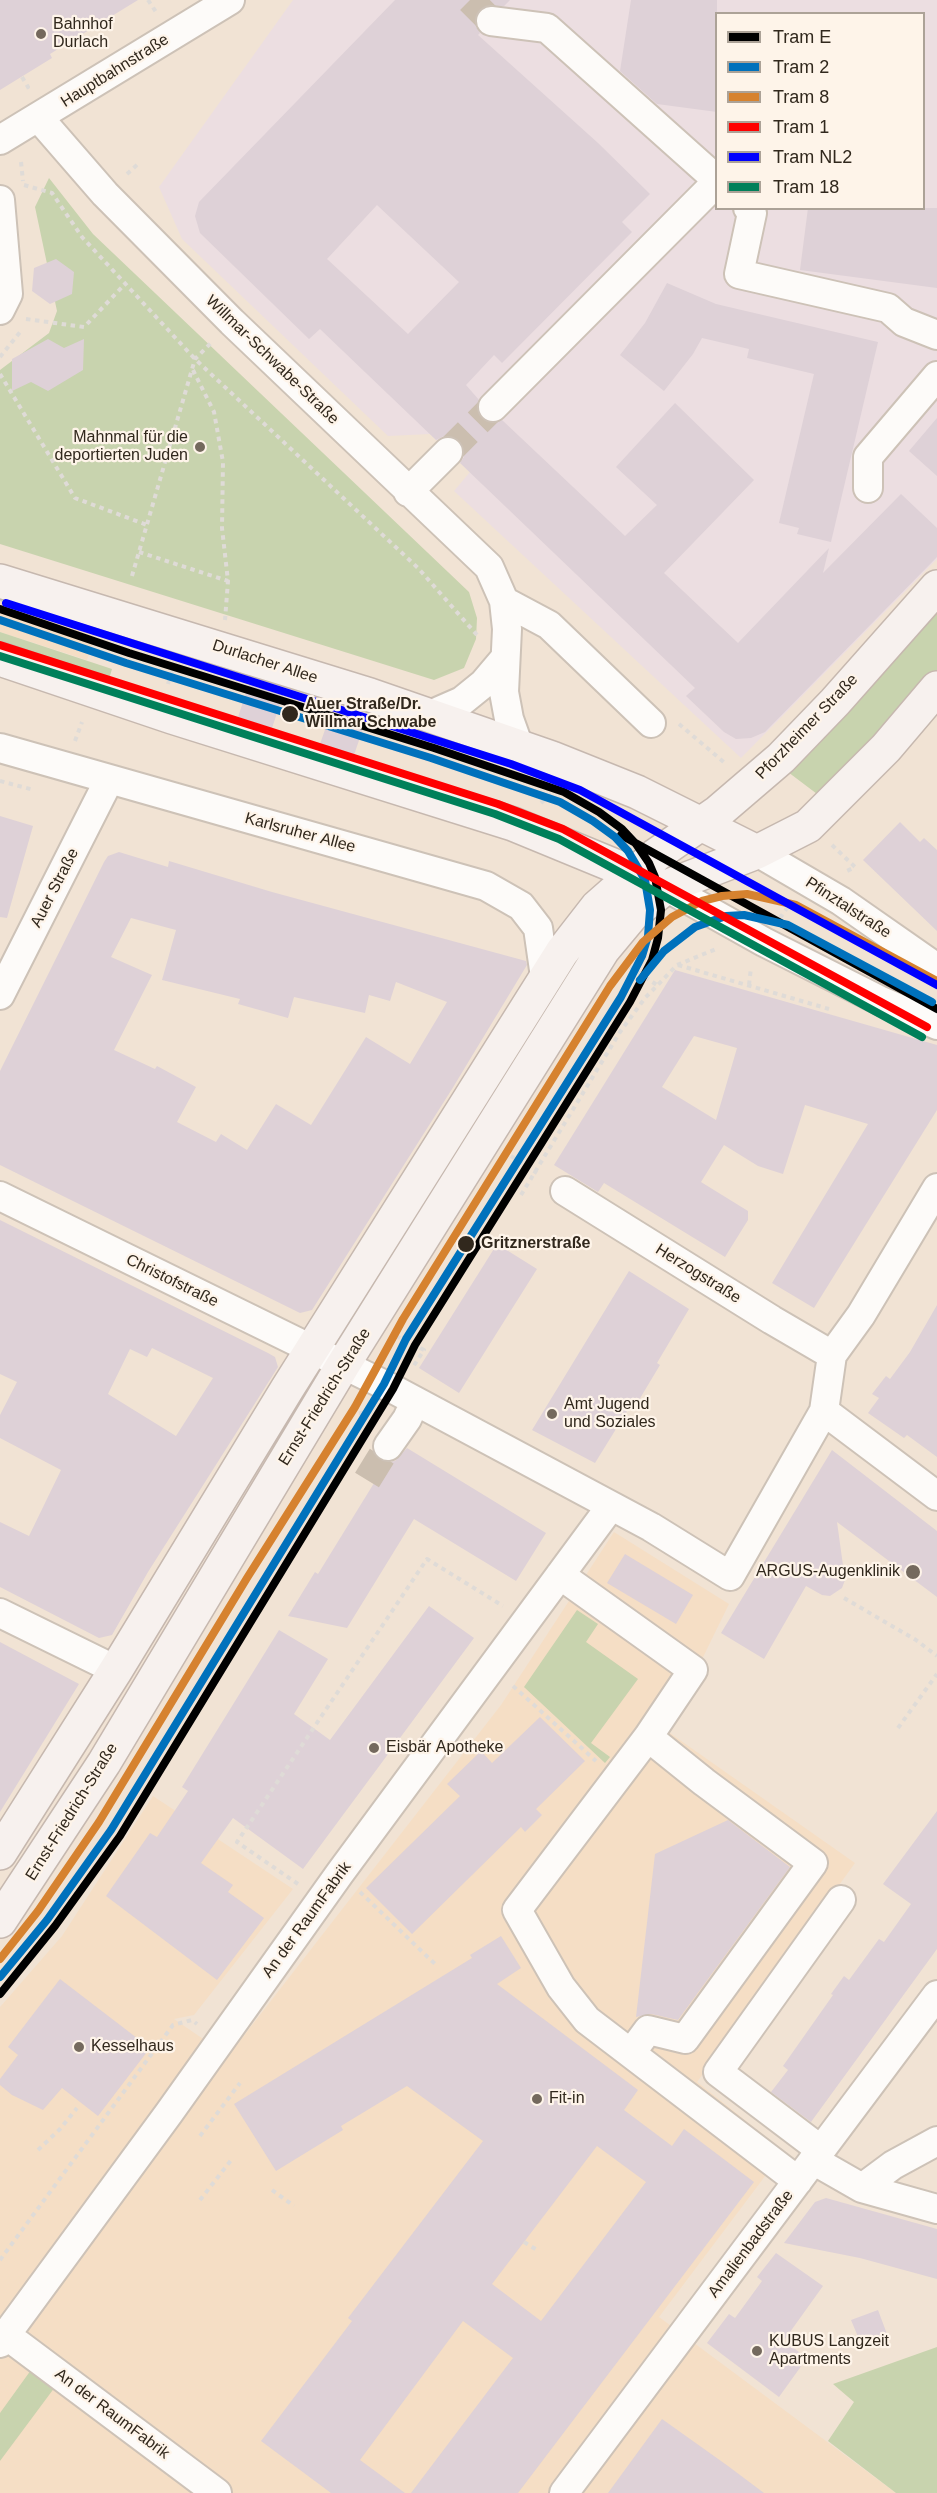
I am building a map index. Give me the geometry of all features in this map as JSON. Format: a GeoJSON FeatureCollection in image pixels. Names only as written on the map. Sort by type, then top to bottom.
{"type":"FeatureCollection","features":[{"type":"Feature","properties":{"kind":"main road","name":"Durlacher Allee"},"geometry":{"type":"LineString","coordinates":[[0,581],[185,636],[430,715],[594,774],[702,823],[757,852]]}},
{"type":"Feature","properties":{"kind":"main road","name":"Pforzheimer Straße"},"geometry":{"type":"LineString","coordinates":[[636,875],[662,851],[718,812],[781,758],[937,587]]}},
{"type":"Feature","properties":{"kind":"main road"},"geometry":{"type":"LineString","coordinates":[[0,659],[172,717],[513,824],[666,887],[757,852],[808,826],[886,748],[937,688]]}},
{"type":"Feature","properties":{"kind":"main road"},"geometry":{"type":"LineString","coordinates":[[0,1853],[116,1670],[545,977],[597,907],[636,875]]}},
{"type":"Feature","properties":{"kind":"main road","name":"Ernst-Friedrich-Straße"},"geometry":{"type":"LineString","coordinates":[[5,1904],[104,1763],[344,1365],[603,950],[633,914],[666,887]]}},
{"type":"Feature","properties":{"kind":"street","name":"Hauptbahnstraße"},"geometry":{"type":"LineString","coordinates":[[0,140],[230,0]]}},
{"type":"Feature","properties":{"kind":"street"},"geometry":{"type":"LineString","coordinates":[[491,21],[547,28],[715,179]]}},
{"type":"Feature","properties":{"kind":"street","name":"Willmar-Schwabe-Straße"},"geometry":{"type":"LineString","coordinates":[[39,118],[105,194],[232,322],[489,567],[504,601],[507,629],[504,692],[509,719],[519,747]]}},
{"type":"Feature","properties":{"kind":"street"},"geometry":{"type":"LineString","coordinates":[[493,407],[715,183]]}},
{"type":"Feature","properties":{"kind":"street"},"geometry":{"type":"LineString","coordinates":[[0,200],[8,294],[13,314]]}},
{"type":"Feature","properties":{"kind":"street"},"geometry":{"type":"LineString","coordinates":[[750,210],[752,213],[739,274],[888,308],[904,322],[937,334]]}},
{"type":"Feature","properties":{"kind":"street"},"geometry":{"type":"LineString","coordinates":[[868,488],[868,457],[937,376]]}},
{"type":"Feature","properties":{"kind":"street"},"geometry":{"type":"LineString","coordinates":[[408,492],[448,452]]}},
{"type":"Feature","properties":{"kind":"street"},"geometry":{"type":"LineString","coordinates":[[504,601],[549,625],[651,723]]}},
{"type":"Feature","properties":{"kind":"street"},"geometry":{"type":"LineString","coordinates":[[430,715],[462,701],[483,684],[505,658]]}},
{"type":"Feature","properties":{"kind":"street","name":"Karlsruher Allee"},"geometry":{"type":"LineString","coordinates":[[0,748],[486,886],[521,906],[538,928],[545,977]]}},
{"type":"Feature","properties":{"kind":"street","name":"Auer Straße"},"geometry":{"type":"LineString","coordinates":[[0,995],[109,780]]}},
{"type":"Feature","properties":{"kind":"street","name":"Pfinztalstraße"},"geometry":{"type":"LineString","coordinates":[[757,852],[842,901],[937,968]]}},
{"type":"Feature","properties":{"kind":"street"},"geometry":{"type":"LineString","coordinates":[[666,887],[764,942],[879,1000],[937,1025]]}},
{"type":"Feature","properties":{"kind":"street"},"geometry":{"type":"LineString","coordinates":[[344,1365],[651,1527],[730,1576],[825,1411],[832,1355],[861,1315],[937,1188]]}},
{"type":"Feature","properties":{"kind":"street","name":"Herzogstraße"},"geometry":{"type":"LineString","coordinates":[[565,1191],[832,1355]]}},
{"type":"Feature","properties":{"kind":"street","name":"Christofstraße"},"geometry":{"type":"LineString","coordinates":[[0,1196],[344,1365]]}},
{"type":"Feature","properties":{"kind":"street"},"geometry":{"type":"LineString","coordinates":[[388,1446],[407,1419],[415,1402]]}},
{"type":"Feature","properties":{"kind":"street"},"geometry":{"type":"LineString","coordinates":[[825,1411],[937,1496]]}},
{"type":"Feature","properties":{"kind":"street","name":"An der RaumFabrik"},"geometry":{"type":"LineString","coordinates":[[217,2493],[3,2339],[340,1873],[611,1506]]}},
{"type":"Feature","properties":{"kind":"street"},"geometry":{"type":"LineString","coordinates":[[560,1575],[693,1670],[648,1737],[517,1910],[561,1987],[587,2020],[631,2053],[811,2164],[862,2188],[937,2209]]}},
{"type":"Feature","properties":{"kind":"street"},"geometry":{"type":"LineString","coordinates":[[0,1613],[116,1670]]}},
{"type":"Feature","properties":{"kind":"street"},"geometry":{"type":"LineString","coordinates":[[631,2053],[648,2030],[685,2039],[813,1863],[648,1737]]}},
{"type":"Feature","properties":{"kind":"street"},"geometry":{"type":"LineString","coordinates":[[811,2164],[718,2072],[841,1900]]}},
{"type":"Feature","properties":{"kind":"street","name":"Amalienbadstraße"},"geometry":{"type":"LineString","coordinates":[[564,2493],[937,1995]]}},
{"type":"Feature","properties":{"kind":"street"},"geometry":{"type":"LineString","coordinates":[[862,2188],[893,2165],[937,2141]]}},
{"type":"Feature","properties":{"kind":"path"},"geometry":{"type":"LineString","coordinates":[[22,77],[28,87]]}},
{"type":"Feature","properties":{"kind":"path"},"geometry":{"type":"LineString","coordinates":[[24,185],[52,193],[82,237],[195,359],[418,568],[484,644],[505,658]]}},
{"type":"Feature","properties":{"kind":"path"},"geometry":{"type":"LineString","coordinates":[[13,314],[84,327],[126,283]]}},
{"type":"Feature","properties":{"kind":"path"},"geometry":{"type":"LineString","coordinates":[[132,576],[192,369],[214,412],[223,462],[222,528],[228,581],[225,625]]}},
{"type":"Feature","properties":{"kind":"path"},"geometry":{"type":"LineString","coordinates":[[0,374],[75,498],[147,525]]}},
{"type":"Feature","properties":{"kind":"path"},"geometry":{"type":"LineString","coordinates":[[139,552],[228,581]]}},
{"type":"Feature","properties":{"kind":"path"},"geometry":{"type":"LineString","coordinates":[[166,690],[176,659]]}},
{"type":"Feature","properties":{"kind":"path"},"geometry":{"type":"LineString","coordinates":[[651,723],[670,717],[731,769]]}},
{"type":"Feature","properties":{"kind":"path"},"geometry":{"type":"LineString","coordinates":[[749,986],[753,956],[792,900],[855,867]]}},
{"type":"Feature","properties":{"kind":"path"},"geometry":{"type":"LineString","coordinates":[[521,1194],[620,1032],[657,984],[677,965],[700,954],[722,948]]}},
{"type":"Feature","properties":{"kind":"path"},"geometry":{"type":"LineString","coordinates":[[677,965],[838,1012]]}},
{"type":"Feature","properties":{"kind":"path"},"geometry":{"type":"LineString","coordinates":[[485,1140],[565,1191]]}},
{"type":"Feature","properties":{"kind":"path"},"geometry":{"type":"LineString","coordinates":[[321,1900],[237,1842],[427,1559],[526,1621]]}},
{"type":"Feature","properties":{"kind":"path"},"geometry":{"type":"LineString","coordinates":[[844,1598],[916,1640],[937,1656]]}},
{"type":"Feature","properties":{"kind":"path"},"geometry":{"type":"LineString","coordinates":[[492,1668],[616,1779]]}},
{"type":"Feature","properties":{"kind":"path"},"geometry":{"type":"LineString","coordinates":[[898,1728],[937,1674]]}},
{"type":"Feature","properties":{"kind":"path"},"geometry":{"type":"LineString","coordinates":[[340,1873],[435,1964]]}},
{"type":"Feature","properties":{"kind":"path"},"geometry":{"type":"LineString","coordinates":[[0,2260],[173,2025],[192,2020],[220,2040]]}},
{"type":"Feature","properties":{"kind":"path"},"geometry":{"type":"LineString","coordinates":[[200,2136],[240,2083]]}},
{"type":"Feature","properties":{"kind":"path"},"geometry":{"type":"LineString","coordinates":[[38,2150],[60,2129],[77,2108]]}},
{"type":"Feature","properties":{"kind":"path"},"geometry":{"type":"LineString","coordinates":[[200,2200],[231,2159]]}},
{"type":"Feature","properties":{"kind":"path"},"geometry":{"type":"LineString","coordinates":[[272,2190],[294,2206]]}},
{"type":"Feature","properties":{"kind":"path"},"geometry":{"type":"LineString","coordinates":[[524,2242],[537,2250]]}},
{"type":"Feature","properties":{"kind":"shaded area"},"geometry":{"type":"Polygon","coordinates":[[[293,0],[937,0],[937,559],[741,758],[454,491],[470,472],[430,434],[388,436],[182,239],[159,187],[293,0]]]}},
{"type":"Feature","properties":{"kind":"shaded area"},"geometry":{"type":"Polygon","coordinates":[[[0,601],[96,633],[87,660],[0,632],[0,601]]]}},
{"type":"Feature","properties":{"kind":"shaded area"},"geometry":{"type":"Polygon","coordinates":[[[614,1532],[729,1604],[667,1731],[855,1863],[697,2082],[784,2151],[659,2317],[896,2493],[0,2493],[0,2007],[62,1936],[153,1796],[293,1889],[194,2015],[174,2019],[228,2056],[501,1705],[614,1532]]]}},
{"type":"Feature","properties":{"kind":"green space"},"geometry":{"type":"Polygon","coordinates":[[[49,178],[93,234],[469,592],[477,618],[476,639],[464,668],[434,680],[0,544],[0,370],[49,333],[57,311],[35,207],[49,178]]]}},
{"type":"Feature","properties":{"kind":"green space"},"geometry":{"type":"Polygon","coordinates":[[[0,594],[125,628],[121,641],[0,601],[0,594]]]}},
{"type":"Feature","properties":{"kind":"green space"},"geometry":{"type":"Polygon","coordinates":[[[937,595],[937,677],[825,800],[784,769],[937,595]]]}},
{"type":"Feature","properties":{"kind":"green space"},"geometry":{"type":"Polygon","coordinates":[[[0,632],[112,669],[109,679],[0,643],[0,632]]]}},
{"type":"Feature","properties":{"kind":"green space"},"geometry":{"type":"Polygon","coordinates":[[[577,1610],[598,1624],[586,1642],[638,1679],[591,1743],[610,1757],[605,1763],[524,1687],[577,1610]]]}},
{"type":"Feature","properties":{"kind":"green space"},"geometry":{"type":"Polygon","coordinates":[[[937,2347],[937,2493],[896,2493],[828,2441],[854,2402],[833,2384],[937,2347]]]}},
{"type":"Feature","properties":{"kind":"green space"},"geometry":{"type":"Polygon","coordinates":[[[31,2370],[55,2387],[0,2461],[0,2413],[31,2370]]]}},
{"type":"Feature","properties":{"kind":"building","name":"Bahnhof Durlach"},"geometry":{"type":"Polygon","coordinates":[[[0,0],[138,0],[50,54],[52,58],[0,90],[0,0]]]}},
{"type":"Feature","properties":{"kind":"building"},"geometry":{"type":"Polygon","coordinates":[[[395,0],[510,0],[504,6],[485,6],[478,11],[475,20],[480,33],[478,35],[598,143],[650,194],[622,222],[632,232],[502,363],[494,355],[466,385],[479,400],[477,411],[482,419],[489,423],[502,420],[625,536],[657,505],[616,467],[675,403],[754,480],[664,573],[738,643],[829,548],[823,573],[901,494],[937,528],[937,557],[765,732],[751,738],[736,739],[724,732],[686,696],[695,688],[460,463],[464,457],[464,448],[459,440],[453,436],[444,436],[436,440],[320,329],[309,339],[200,233],[195,216],[199,202],[395,0]],[[377,205],[327,259],[408,334],[459,282],[377,205]]]}},
{"type":"Feature","properties":{"kind":"building"},"geometry":{"type":"Polygon","coordinates":[[[631,0],[717,0],[715,112],[657,104],[620,71],[631,0]]]}},
{"type":"Feature","properties":{"kind":"building"},"geometry":{"type":"Polygon","coordinates":[[[925,208],[937,208],[937,288],[800,270],[808,210],[925,210],[925,208]]]}},
{"type":"Feature","properties":{"kind":"building"},"geometry":{"type":"Polygon","coordinates":[[[56,259],[74,272],[72,294],[50,304],[32,291],[34,268],[56,259]]]}},
{"type":"Feature","properties":{"kind":"building"},"geometry":{"type":"Polygon","coordinates":[[[667,283],[716,304],[878,342],[831,542],[797,534],[799,528],[779,523],[814,374],[747,358],[749,349],[702,338],[693,354],[664,391],[620,355],[645,323],[667,283]]]}},
{"type":"Feature","properties":{"kind":"building"},"geometry":{"type":"Polygon","coordinates":[[[48,339],[64,348],[84,339],[83,370],[48,391],[31,382],[12,391],[12,359],[48,339]]]}},
{"type":"Feature","properties":{"kind":"building"},"geometry":{"type":"Polygon","coordinates":[[[937,418],[937,476],[909,451],[937,418]]]}},
{"type":"Feature","properties":{"kind":"building"},"geometry":{"type":"Polygon","coordinates":[[[251,678],[285,689],[272,728],[238,717],[251,678]]]}},
{"type":"Feature","properties":{"kind":"building"},"geometry":{"type":"Polygon","coordinates":[[[334,704],[368,714],[354,755],[320,744],[334,704]]]}},
{"type":"Feature","properties":{"kind":"building"},"geometry":{"type":"Polygon","coordinates":[[[0,816],[33,826],[7,918],[0,917],[0,816]]]}},
{"type":"Feature","properties":{"kind":"building"},"geometry":{"type":"Polygon","coordinates":[[[900,822],[920,842],[924,838],[937,850],[937,931],[863,860],[900,822]]]}},
{"type":"Feature","properties":{"kind":"building"},"geometry":{"type":"Polygon","coordinates":[[[119,852],[168,867],[169,861],[272,892],[526,961],[527,965],[452,1089],[312,1310],[300,1313],[0,1165],[0,1071],[108,856],[119,852]],[[131,918],[111,957],[152,975],[114,1050],[155,1069],[157,1066],[196,1087],[177,1122],[216,1142],[221,1134],[247,1150],[276,1104],[311,1125],[366,1037],[410,1064],[447,1002],[396,982],[390,1001],[369,995],[365,1013],[294,997],[288,1018],[238,1004],[240,999],[162,980],[176,930],[131,918]]]}},
{"type":"Feature","properties":{"kind":"building"},"geometry":{"type":"Polygon","coordinates":[[[675,970],[937,1045],[937,1110],[814,1308],[772,1283],[868,1124],[805,1105],[783,1174],[758,1166],[724,1145],[701,1182],[748,1211],[748,1220],[725,1257],[604,1183],[598,1192],[554,1165],[675,970]],[[694,1036],[662,1087],[716,1120],[737,1048],[694,1036]]]}},
{"type":"Feature","properties":{"kind":"building"},"geometry":{"type":"Polygon","coordinates":[[[0,1220],[275,1357],[278,1367],[148,1572],[112,1635],[99,1638],[0,1587],[0,1522],[29,1536],[61,1470],[0,1438],[0,1415],[17,1382],[0,1374],[0,1220]],[[152,1348],[147,1357],[130,1349],[108,1394],[176,1436],[213,1378],[152,1348]]]}},
{"type":"Feature","properties":{"kind":"building"},"geometry":{"type":"Polygon","coordinates":[[[497,1244],[537,1269],[459,1393],[419,1368],[497,1244]]]}},
{"type":"Feature","properties":{"kind":"building"},"geometry":{"type":"Polygon","coordinates":[[[629,1271],[689,1309],[657,1363],[660,1365],[633,1410],[629,1408],[595,1463],[532,1430],[629,1271]]]}},
{"type":"Feature","properties":{"kind":"building"},"geometry":{"type":"Polygon","coordinates":[[[937,1305],[937,1457],[907,1435],[904,1438],[868,1413],[879,1398],[872,1394],[886,1376],[890,1379],[910,1352],[937,1305]]]}},
{"type":"Feature","properties":{"kind":"building"},"geometry":{"type":"Polygon","coordinates":[[[407,1448],[546,1533],[516,1581],[414,1519],[347,1628],[288,1616],[315,1572],[318,1574],[387,1462],[395,1461],[407,1448]]]}},
{"type":"Feature","properties":{"kind":"building"},"geometry":{"type":"Polygon","coordinates":[[[832,1450],[937,1531],[937,1597],[837,1522],[845,1580],[842,1588],[830,1596],[822,1595],[806,1586],[764,1659],[721,1633],[832,1450]]]}},
{"type":"Feature","properties":{"kind":"building"},"geometry":{"type":"Polygon","coordinates":[[[625,1554],[693,1595],[676,1624],[607,1583],[625,1554]]]}},
{"type":"Feature","properties":{"kind":"building"},"geometry":{"type":"Polygon","coordinates":[[[429,1606],[474,1638],[303,1869],[233,1818],[201,1863],[233,1885],[228,1892],[264,1918],[217,1980],[106,1896],[150,1833],[157,1837],[188,1791],[182,1787],[279,1630],[328,1659],[294,1714],[330,1740],[429,1606]]]}},
{"type":"Feature","properties":{"kind":"building"},"geometry":{"type":"Polygon","coordinates":[[[0,1642],[79,1684],[0,1812],[0,1642]]]}},
{"type":"Feature","properties":{"kind":"building"},"geometry":{"type":"Polygon","coordinates":[[[540,1717],[585,1761],[536,1809],[542,1815],[525,1832],[521,1827],[412,1934],[366,1888],[460,1796],[447,1784],[481,1751],[492,1763],[540,1717]]]}},
{"type":"Feature","properties":{"kind":"building"},"geometry":{"type":"Polygon","coordinates":[[[937,1811],[937,1949],[811,2122],[771,2092],[788,2070],[783,2066],[844,1976],[849,1980],[879,1939],[884,1942],[911,1904],[883,1884],[937,1811]]]}},
{"type":"Feature","properties":{"kind":"building"},"geometry":{"type":"Polygon","coordinates":[[[728,1820],[790,1867],[678,2020],[651,2014],[636,2017],[655,1854],[728,1820]]]}},
{"type":"Feature","properties":{"kind":"building"},"geometry":{"type":"Polygon","coordinates":[[[501,1936],[521,1968],[497,1984],[638,2090],[624,2110],[672,2146],[684,2129],[754,2182],[518,2493],[411,2493],[513,2358],[463,2321],[360,2460],[405,2493],[331,2493],[261,2441],[352,2321],[348,2318],[483,2141],[407,2086],[341,2126],[343,2130],[276,2171],[234,2104],[472,1958],[470,1955],[501,1936]],[[597,2146],[492,2284],[541,2321],[646,2182],[597,2146]]]}},
{"type":"Feature","properties":{"kind":"building","name":"Kesselhaus"},"geometry":{"type":"Polygon","coordinates":[[[60,1979],[150,2048],[98,2116],[62,2088],[43,2110],[12,2095],[0,2085],[0,2079],[18,2055],[8,2047],[60,1979]]]}},
{"type":"Feature","properties":{"kind":"building"},"geometry":{"type":"Polygon","coordinates":[[[826,2198],[937,2229],[937,2279],[860,2258],[784,2243],[815,2202],[826,2198]]]}},
{"type":"Feature","properties":{"kind":"building"},"geometry":{"type":"Polygon","coordinates":[[[776,2253],[823,2286],[780,2346],[787,2343],[807,2358],[779,2397],[707,2343],[729,2314],[735,2318],[762,2281],[757,2277],[776,2253]]]}},
{"type":"Feature","properties":{"kind":"building"},"geometry":{"type":"Polygon","coordinates":[[[878,2310],[887,2334],[861,2344],[851,2320],[878,2310]]]}},
{"type":"Feature","properties":{"kind":"building"},"geometry":{"type":"Polygon","coordinates":[[[662,2419],[728,2466],[764,2493],[608,2493],[662,2419]]]}},
{"type":"Feature","properties":{"kind":"tunnel"},"geometry":{"type":"LineString","coordinates":[[470,0],[491,21]]}},
{"type":"Feature","properties":{"kind":"tunnel"},"geometry":{"type":"LineString","coordinates":[[448,452],[493,407]]}},
{"type":"Feature","properties":{"kind":"tunnel"},"geometry":{"type":"LineString","coordinates":[[367,1480],[388,1446]]}},
{"type":"Feature","properties":{"kind":"tram line","name":"NL2"},"geometry":{"type":"LineString","coordinates":[[6,603],[511,764],[580,790],[937,985]]}},
{"type":"Feature","properties":{"kind":"tram line","name":"E"},"geometry":{"type":"LineString","coordinates":[[0,609],[129,653],[434,748],[564,792],[599,812],[622,829],[636,844],[655,877],[661,910],[658,938],[652,960],[630,1002],[415,1345],[393,1389],[120,1836],[55,1926],[0,1994]]}},
{"type":"Feature","properties":{"kind":"tram line","name":"2"},"geometry":{"type":"LineString","coordinates":[[0,620],[126,663],[431,758],[560,802],[593,821],[615,837],[628,851],[645,880],[650,910],[648,936],[642,956],[621,997],[406,1339],[384,1384],[111,1830],[47,1920],[0,1977]]}},
{"type":"Feature","properties":{"kind":"tram line","name":"1"},"geometry":{"type":"LineString","coordinates":[[0,645],[498,804],[563,829],[927,1027]]}},
{"type":"Feature","properties":{"kind":"tram line","name":"18"},"geometry":{"type":"LineString","coordinates":[[0,656],[495,814],[559,839],[922,1037]]}},
{"type":"Feature","properties":{"kind":"tram line","name":"E"},"geometry":{"type":"LineString","coordinates":[[621,835],[937,1009]]}},
{"type":"Feature","properties":{"kind":"tram line","name":"8"},"geometry":{"type":"LineString","coordinates":[[0,1959],[38,1911],[99,1822],[247,1578],[355,1407],[403,1319],[610,986],[643,942],[672,917],[702,901],[722,896],[747,894],[796,905],[937,981]]}},
{"type":"Feature","properties":{"kind":"tram line","name":"2"},"geometry":{"type":"LineString","coordinates":[[640,980],[664,951],[695,927],[726,916],[744,915],[788,925],[932,1002]]}},
{"type":"Feature","properties":{"kind":"place","name":"Bahnhof Durlach"},"geometry":{"type":"Point","coordinates":[41,34]}},
{"type":"Feature","properties":{"kind":"place","name":"Mahnmal für die deportierten Juden"},"geometry":{"type":"Point","coordinates":[200,447]}},
{"type":"Feature","properties":{"kind":"place","name":"Auer Straße/Dr. Willmar Schwabe"},"geometry":{"type":"Point","coordinates":[290,714]}},
{"type":"Feature","properties":{"kind":"place","name":"Gritznerstraße"},"geometry":{"type":"Point","coordinates":[466,1244]}},
{"type":"Feature","properties":{"kind":"place","name":"Amt Jugend und Soziales"},"geometry":{"type":"Point","coordinates":[552,1414]}},
{"type":"Feature","properties":{"kind":"place","name":"ARGUS-Augenklinik"},"geometry":{"type":"Point","coordinates":[913,1572]}},
{"type":"Feature","properties":{"kind":"place","name":"Eisbär Apotheke"},"geometry":{"type":"Point","coordinates":[374,1748]}},
{"type":"Feature","properties":{"kind":"place","name":"Kesselhaus"},"geometry":{"type":"Point","coordinates":[79,2047]}},
{"type":"Feature","properties":{"kind":"place","name":"Fit-in"},"geometry":{"type":"Point","coordinates":[537,2099]}},
{"type":"Feature","properties":{"kind":"place","name":"KUBUS Langzeit Apartments"},"geometry":{"type":"Point","coordinates":[757,2351]}}]}
